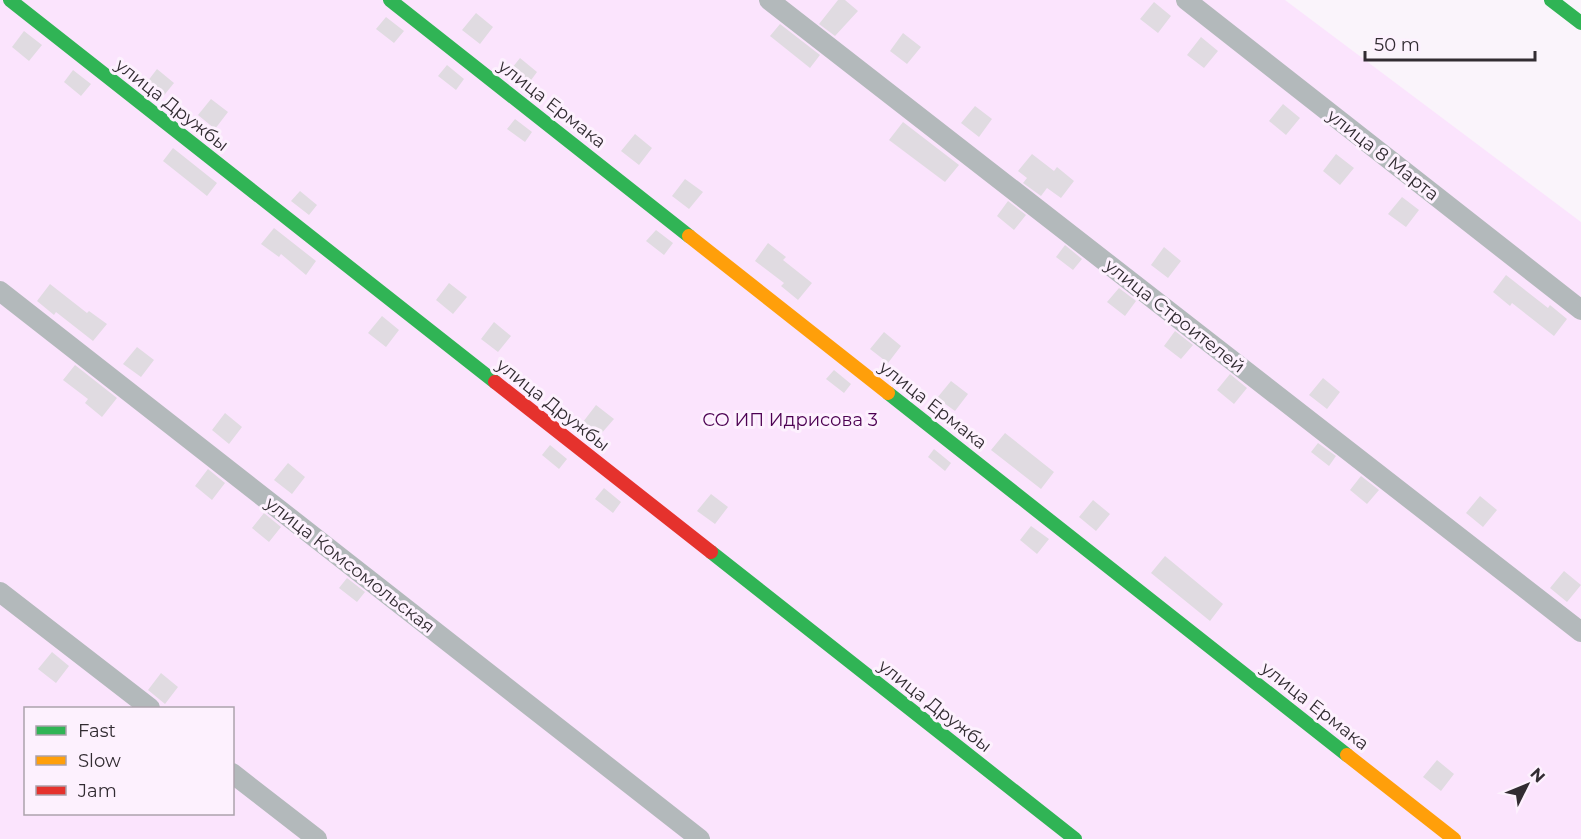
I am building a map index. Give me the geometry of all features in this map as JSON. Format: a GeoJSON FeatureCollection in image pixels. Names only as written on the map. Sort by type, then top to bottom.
{"type":"FeatureCollection","features":[{"type":"Feature","properties":{"kind":"street","name":"улица Дружбы"},"geometry":{"type":"LineString","coordinates":[[10,0],[1075,839]]}},
{"type":"Feature","properties":{"kind":"street","name":"улица Ермака"},"geometry":{"type":"LineString","coordinates":[[390,0],[1454,839]]}},
{"type":"Feature","properties":{"kind":"street","name":"улица Строителей"},"geometry":{"type":"LineString","coordinates":[[769,0],[1581,632]]}},
{"type":"Feature","properties":{"kind":"street","name":"улица 8 Марта"},"geometry":{"type":"LineString","coordinates":[[1186,0],[1581,310]]}},
{"type":"Feature","properties":{"kind":"street"},"geometry":{"type":"LineString","coordinates":[[1551,0],[1581,23]]}},
{"type":"Feature","properties":{"kind":"street","name":"улица Комсомольская"},"geometry":{"type":"LineString","coordinates":[[0,291],[700,839]]}},
{"type":"Feature","properties":{"kind":"street"},"geometry":{"type":"LineString","coordinates":[[0,592],[149,707]]}},
{"type":"Feature","properties":{"kind":"street"},"geometry":{"type":"LineString","coordinates":[[234,775],[317,839]]}},
{"type":"Feature","properties":{"kind":"green space","name":"СО ИП Идрисова 3"},"geometry":{"type":"Polygon","coordinates":[[[0,0],[1285,0],[1581,222],[1581,839],[0,839],[0,0]]]}},
{"type":"Feature","properties":{"kind":"building"},"geometry":{"type":"Polygon","coordinates":[[[838,0],[845,0],[858,11],[835,36],[819,24],[838,0]]]}},
{"type":"Feature","properties":{"kind":"building"},"geometry":{"type":"Polygon","coordinates":[[[1154,2],[1171,16],[1158,33],[1140,19],[1154,2]]]}},
{"type":"Feature","properties":{"kind":"building"},"geometry":{"type":"Polygon","coordinates":[[[476,13],[493,27],[480,44],[462,30],[476,13]]]}},
{"type":"Feature","properties":{"kind":"building"},"geometry":{"type":"Polygon","coordinates":[[[386,17],[404,31],[394,43],[376,29],[386,17]]]}},
{"type":"Feature","properties":{"kind":"building"},"geometry":{"type":"Polygon","coordinates":[[[780,24],[820,55],[810,68],[770,36],[780,24]]]}},
{"type":"Feature","properties":{"kind":"building"},"geometry":{"type":"Polygon","coordinates":[[[24,31],[42,45],[29,61],[12,47],[24,31]]]}},
{"type":"Feature","properties":{"kind":"building"},"geometry":{"type":"Polygon","coordinates":[[[903,33],[921,47],[907,64],[890,51],[903,33]]]}},
{"type":"Feature","properties":{"kind":"building"},"geometry":{"type":"Polygon","coordinates":[[[1201,37],[1218,51],[1204,68],[1187,55],[1201,37]]]}},
{"type":"Feature","properties":{"kind":"building"},"geometry":{"type":"Polygon","coordinates":[[[520,58],[537,72],[526,87],[508,73],[520,58]]]}},
{"type":"Feature","properties":{"kind":"building"},"geometry":{"type":"Polygon","coordinates":[[[447,65],[464,79],[456,90],[438,76],[447,65]]]}},
{"type":"Feature","properties":{"kind":"building"},"geometry":{"type":"Polygon","coordinates":[[[157,69],[174,83],[161,99],[144,86],[157,69]]]}},
{"type":"Feature","properties":{"kind":"building"},"geometry":{"type":"Polygon","coordinates":[[[73,70],[91,84],[81,96],[64,82],[73,70]]]}},
{"type":"Feature","properties":{"kind":"building"},"geometry":{"type":"Polygon","coordinates":[[[211,99],[228,112],[215,129],[198,115],[211,99]]]}},
{"type":"Feature","properties":{"kind":"building"},"geometry":{"type":"Polygon","coordinates":[[[1283,104],[1300,118],[1286,135],[1269,121],[1283,104]]]}},
{"type":"Feature","properties":{"kind":"building"},"geometry":{"type":"Polygon","coordinates":[[[975,106],[992,119],[979,137],[961,123],[975,106]]]}},
{"type":"Feature","properties":{"kind":"building"},"geometry":{"type":"Polygon","coordinates":[[[515,119],[532,132],[525,142],[507,129],[515,119]]]}},
{"type":"Feature","properties":{"kind":"building"},"geometry":{"type":"Polygon","coordinates":[[[903,122],[959,165],[945,182],[889,140],[903,122]]]}},
{"type":"Feature","properties":{"kind":"building"},"geometry":{"type":"Polygon","coordinates":[[[635,134],[652,148],[639,165],[621,151],[635,134]]]}},
{"type":"Feature","properties":{"kind":"building"},"geometry":{"type":"Polygon","coordinates":[[[173,148],[217,183],[207,196],[163,161],[173,148]]]}},
{"type":"Feature","properties":{"kind":"building"},"geometry":{"type":"Polygon","coordinates":[[[1032,154],[1054,171],[1057,167],[1074,181],[1061,198],[1047,188],[1041,196],[1023,183],[1027,178],[1018,171],[1032,154]]]}},
{"type":"Feature","properties":{"kind":"building"},"geometry":{"type":"Polygon","coordinates":[[[1336,154],[1354,168],[1340,185],[1323,171],[1336,154]]]}},
{"type":"Feature","properties":{"kind":"building"},"geometry":{"type":"Polygon","coordinates":[[[685,179],[703,192],[689,209],[672,196],[685,179]]]}},
{"type":"Feature","properties":{"kind":"building"},"geometry":{"type":"Polygon","coordinates":[[[300,191],[317,205],[309,215],[291,201],[300,191]]]}},
{"type":"Feature","properties":{"kind":"building"},"geometry":{"type":"Polygon","coordinates":[[[1402,197],[1419,210],[1406,227],[1388,214],[1402,197]]]}},
{"type":"Feature","properties":{"kind":"building"},"geometry":{"type":"Polygon","coordinates":[[[1008,201],[1026,215],[1014,230],[997,216],[1008,201]]]}},
{"type":"Feature","properties":{"kind":"building"},"geometry":{"type":"Polygon","coordinates":[[[274,228],[316,261],[306,275],[281,254],[279,257],[261,244],[274,228]]]}},
{"type":"Feature","properties":{"kind":"building"},"geometry":{"type":"Polygon","coordinates":[[[656,230],[673,243],[664,255],[646,241],[656,230]]]}},
{"type":"Feature","properties":{"kind":"building"},"geometry":{"type":"Polygon","coordinates":[[[768,243],[786,257],[783,260],[812,283],[798,300],[781,286],[784,283],[755,261],[768,243]]]}},
{"type":"Feature","properties":{"kind":"building"},"geometry":{"type":"Polygon","coordinates":[[[1065,245],[1082,259],[1073,270],[1056,257],[1065,245]]]}},
{"type":"Feature","properties":{"kind":"building"},"geometry":{"type":"Polygon","coordinates":[[[1164,247],[1181,261],[1168,278],[1151,265],[1164,247]]]}},
{"type":"Feature","properties":{"kind":"building"},"geometry":{"type":"Polygon","coordinates":[[[1506,275],[1548,308],[1550,305],[1567,319],[1554,336],[1512,303],[1510,306],[1493,292],[1506,275]]]}},
{"type":"Feature","properties":{"kind":"building"},"geometry":{"type":"Polygon","coordinates":[[[449,283],[467,297],[453,314],[436,300],[449,283]]]}},
{"type":"Feature","properties":{"kind":"building"},"geometry":{"type":"Polygon","coordinates":[[[50,284],[87,313],[89,311],[107,324],[93,341],[56,312],[54,315],[37,301],[50,284]]]}},
{"type":"Feature","properties":{"kind":"building"},"geometry":{"type":"Polygon","coordinates":[[[1119,288],[1136,301],[1125,316],[1107,302],[1119,288]]]}},
{"type":"Feature","properties":{"kind":"building"},"geometry":{"type":"Polygon","coordinates":[[[382,316],[399,330],[386,347],[368,333],[382,316]]]}},
{"type":"Feature","properties":{"kind":"building"},"geometry":{"type":"Polygon","coordinates":[[[494,322],[511,336],[498,352],[481,339],[494,322]]]}},
{"type":"Feature","properties":{"kind":"building"},"geometry":{"type":"Polygon","coordinates":[[[1175,331],[1193,345],[1181,359],[1164,346],[1175,331]]]}},
{"type":"Feature","properties":{"kind":"building"},"geometry":{"type":"Polygon","coordinates":[[[884,332],[901,346],[888,363],[870,349],[884,332]]]}},
{"type":"Feature","properties":{"kind":"building"},"geometry":{"type":"Polygon","coordinates":[[[137,347],[154,360],[141,377],[123,364],[137,347]]]}},
{"type":"Feature","properties":{"kind":"building"},"geometry":{"type":"Polygon","coordinates":[[[75,365],[117,398],[102,417],[85,403],[88,399],[63,380],[75,365]]]}},
{"type":"Feature","properties":{"kind":"building"},"geometry":{"type":"Polygon","coordinates":[[[834,370],[851,384],[844,393],[826,379],[834,370]]]}},
{"type":"Feature","properties":{"kind":"building"},"geometry":{"type":"Polygon","coordinates":[[[1230,374],[1247,388],[1234,404],[1217,390],[1230,374]]]}},
{"type":"Feature","properties":{"kind":"building"},"geometry":{"type":"Polygon","coordinates":[[[1323,378],[1340,392],[1327,409],[1309,395],[1323,378]]]}},
{"type":"Feature","properties":{"kind":"building"},"geometry":{"type":"Polygon","coordinates":[[[951,381],[968,394],[955,411],[937,398],[951,381]]]}},
{"type":"Feature","properties":{"kind":"building"},"geometry":{"type":"Polygon","coordinates":[[[596,405],[614,419],[600,435],[583,422],[596,405]]]}},
{"type":"Feature","properties":{"kind":"building"},"geometry":{"type":"Polygon","coordinates":[[[225,413],[242,427],[229,444],[212,430],[225,413]]]}},
{"type":"Feature","properties":{"kind":"building"},"geometry":{"type":"Polygon","coordinates":[[[1005,433],[1054,472],[1041,489],[991,450],[1005,433]]]}},
{"type":"Feature","properties":{"kind":"building"},"geometry":{"type":"Polygon","coordinates":[[[1318,443],[1336,456],[1329,466],[1311,452],[1318,443]]]}},
{"type":"Feature","properties":{"kind":"building"},"geometry":{"type":"Polygon","coordinates":[[[550,445],[567,459],[559,469],[542,455],[550,445]]]}},
{"type":"Feature","properties":{"kind":"building"},"geometry":{"type":"Polygon","coordinates":[[[934,449],[951,463],[945,471],[928,457],[934,449]]]}},
{"type":"Feature","properties":{"kind":"building"},"geometry":{"type":"Polygon","coordinates":[[[288,463],[305,477],[292,494],[274,480],[288,463]]]}},
{"type":"Feature","properties":{"kind":"building"},"geometry":{"type":"Polygon","coordinates":[[[208,469],[225,483],[212,500],[195,486],[208,469]]]}},
{"type":"Feature","properties":{"kind":"building"},"geometry":{"type":"Polygon","coordinates":[[[1361,476],[1379,490],[1367,504],[1350,490],[1361,476]]]}},
{"type":"Feature","properties":{"kind":"building"},"geometry":{"type":"Polygon","coordinates":[[[604,488],[621,502],[613,513],[595,499],[604,488]]]}},
{"type":"Feature","properties":{"kind":"building"},"geometry":{"type":"Polygon","coordinates":[[[711,494],[728,507],[715,524],[697,511],[711,494]]]}},
{"type":"Feature","properties":{"kind":"building"},"geometry":{"type":"Polygon","coordinates":[[[1480,496],[1497,510],[1483,527],[1466,513],[1480,496]]]}},
{"type":"Feature","properties":{"kind":"building"},"geometry":{"type":"Polygon","coordinates":[[[1093,500],[1110,514],[1096,531],[1079,517],[1093,500]]]}},
{"type":"Feature","properties":{"kind":"building"},"geometry":{"type":"Polygon","coordinates":[[[264,513],[281,527],[269,542],[252,528],[264,513]]]}},
{"type":"Feature","properties":{"kind":"building"},"geometry":{"type":"Polygon","coordinates":[[[1031,526],[1049,539],[1037,554],[1020,540],[1031,526]]]}},
{"type":"Feature","properties":{"kind":"building"},"geometry":{"type":"Polygon","coordinates":[[[1165,556],[1223,604],[1210,621],[1151,573],[1165,556]]]}},
{"type":"Feature","properties":{"kind":"building"},"geometry":{"type":"Polygon","coordinates":[[[1564,571],[1581,585],[1567,602],[1550,588],[1564,571]]]}},
{"type":"Feature","properties":{"kind":"building"},"geometry":{"type":"Polygon","coordinates":[[[347,578],[365,592],[357,602],[339,588],[347,578]]]}},
{"type":"Feature","properties":{"kind":"building"},"geometry":{"type":"Polygon","coordinates":[[[52,652],[69,666],[56,683],[38,669],[52,652]]]}},
{"type":"Feature","properties":{"kind":"building"},"geometry":{"type":"Polygon","coordinates":[[[161,673],[178,687],[165,704],[148,690],[161,673]]]}},
{"type":"Feature","properties":{"kind":"building"},"geometry":{"type":"Polygon","coordinates":[[[1437,760],[1454,774],[1441,791],[1423,777],[1437,760]]]}},
{"type":"Feature","properties":{"kind":"traffic: fast"},"geometry":{"type":"LineString","coordinates":[[10,0],[495,382]]}},
{"type":"Feature","properties":{"kind":"traffic: fast"},"geometry":{"type":"LineString","coordinates":[[390,0],[689,236]]}},
{"type":"Feature","properties":{"kind":"traffic: fast"},"geometry":{"type":"LineString","coordinates":[[1551,0],[1581,23]]}},
{"type":"Feature","properties":{"kind":"traffic: fast"},"geometry":{"type":"LineString","coordinates":[[888,393],[1347,755]]}},
{"type":"Feature","properties":{"kind":"traffic: fast"},"geometry":{"type":"LineString","coordinates":[[711,552],[1075,839]]}},
{"type":"Feature","properties":{"kind":"traffic: slow"},"geometry":{"type":"LineString","coordinates":[[689,236],[888,393]]}},
{"type":"Feature","properties":{"kind":"traffic: slow"},"geometry":{"type":"LineString","coordinates":[[1347,755],[1454,839]]}},
{"type":"Feature","properties":{"kind":"traffic: jam"},"geometry":{"type":"LineString","coordinates":[[495,382],[711,552]]}}]}
